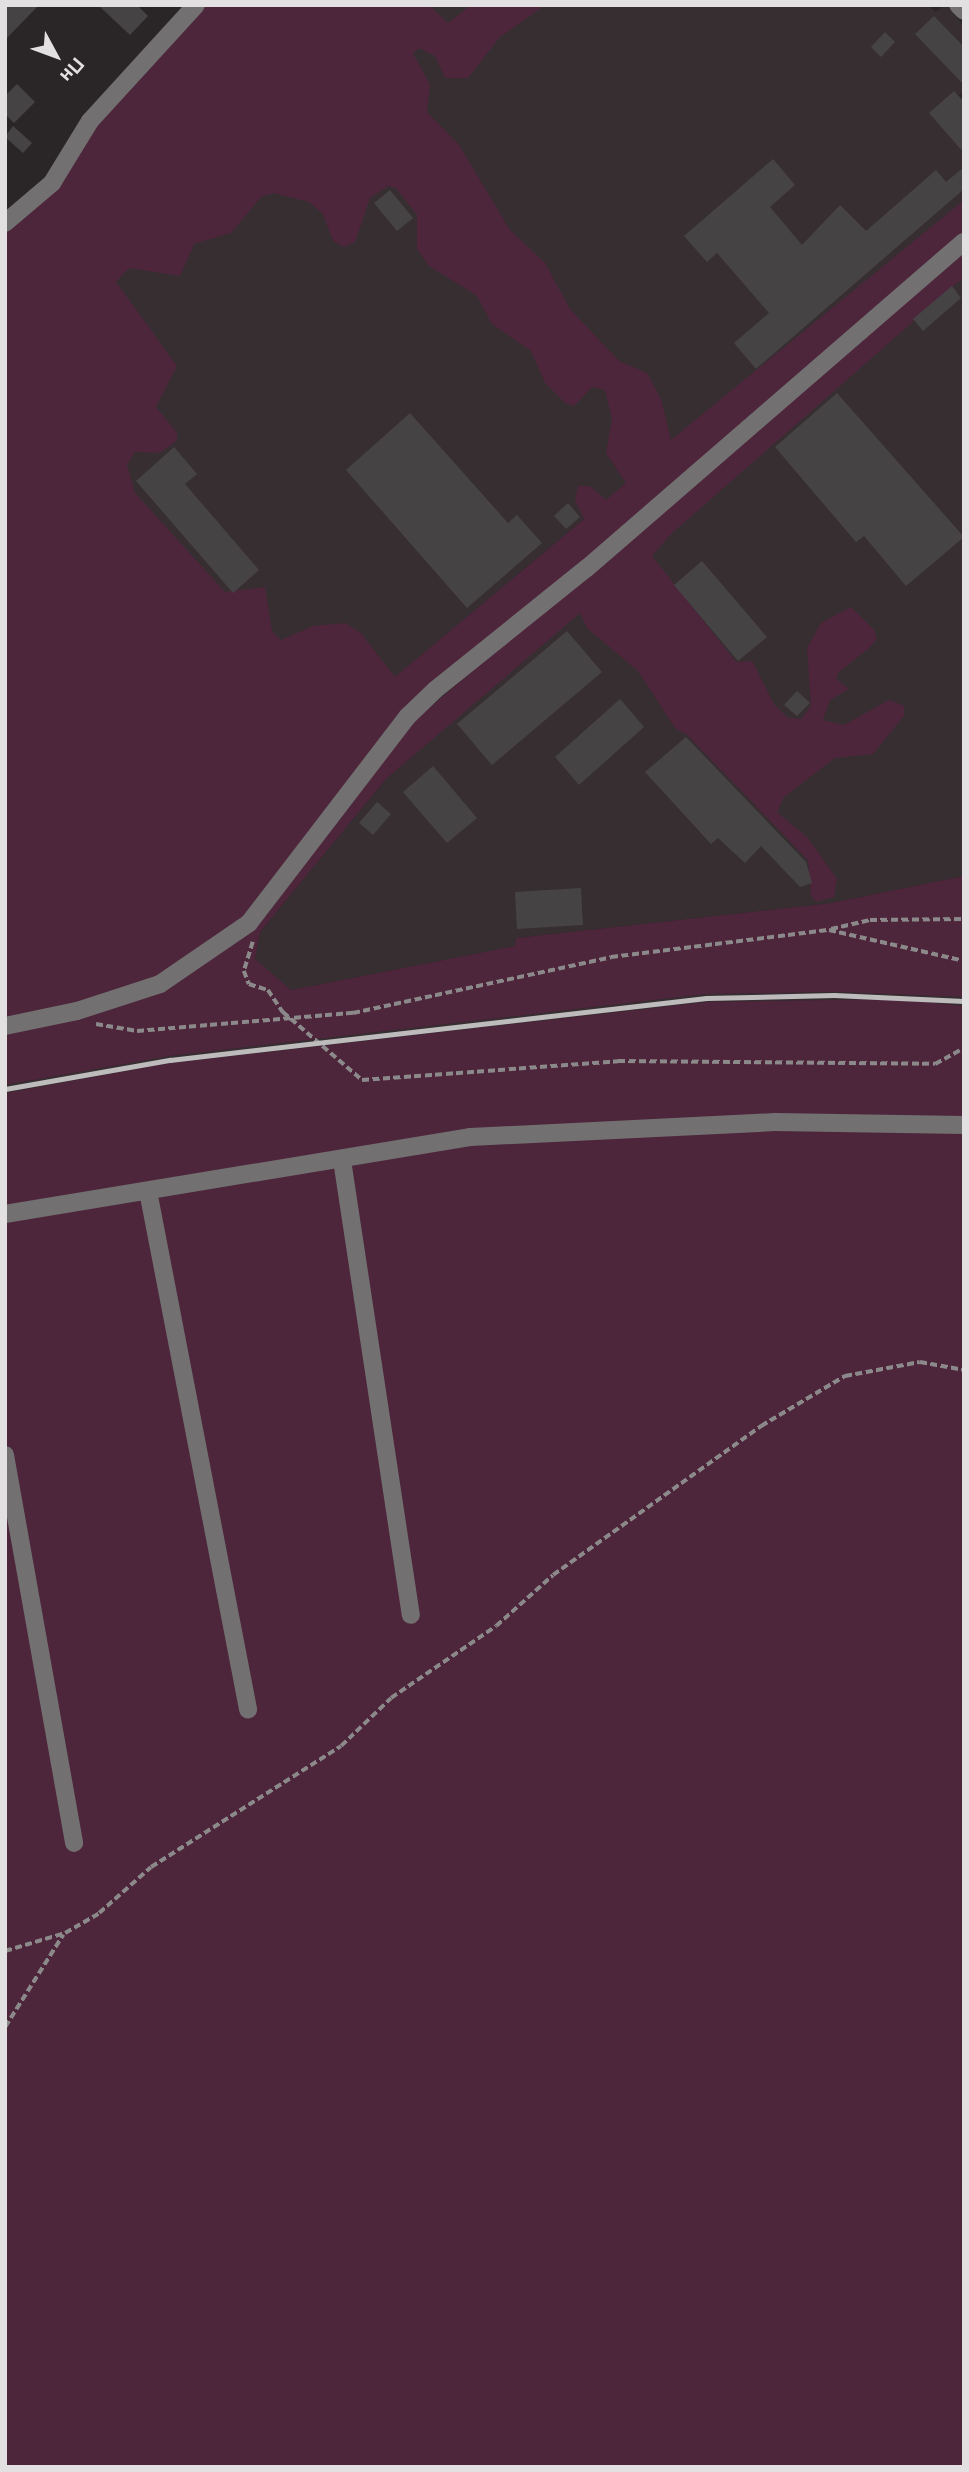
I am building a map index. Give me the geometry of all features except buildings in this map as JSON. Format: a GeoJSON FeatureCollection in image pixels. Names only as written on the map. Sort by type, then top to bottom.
{"type":"FeatureCollection","features":[{"type":"Feature","properties":{"kind":"street"},"geometry":{"type":"LineString","coordinates":[[8,222],[52,183],[90,121],[197,5]]}},
{"type":"Feature","properties":{"kind":"street"},"geometry":{"type":"LineString","coordinates":[[958,5],[964,11]]}},
{"type":"Feature","properties":{"kind":"street"},"geometry":{"type":"LineString","coordinates":[[5,1026],[77,1011],[160,984],[249,923],[407,717],[435,690],[587,568],[964,242]]}},
{"type":"Feature","properties":{"kind":"street"},"geometry":{"type":"LineString","coordinates":[[5,1214],[470,1137],[598,1128],[775,1122],[964,1125]]}},
{"type":"Feature","properties":{"kind":"street"},"geometry":{"type":"LineString","coordinates":[[342,1160],[411,1615]]}},
{"type":"Feature","properties":{"kind":"street"},"geometry":{"type":"LineString","coordinates":[[148,1191],[248,1709]]}},
{"type":"Feature","properties":{"kind":"street"},"geometry":{"type":"LineString","coordinates":[[5,1455],[74,1843]]}},
{"type":"Feature","properties":{"kind":"path"},"geometry":{"type":"LineString","coordinates":[[77,1011],[104,1027],[137,1031],[290,1019],[415,1003],[611,957],[829,930],[870,920],[964,919]]}},
{"type":"Feature","properties":{"kind":"path"},"geometry":{"type":"LineString","coordinates":[[249,923],[254,938],[245,978],[268,990],[290,1019],[362,1080],[618,1061],[935,1064],[964,1048]]}},
{"type":"Feature","properties":{"kind":"path"},"geometry":{"type":"LineString","coordinates":[[829,930],[964,961]]}},
{"type":"Feature","properties":{"kind":"path"},"geometry":{"type":"LineString","coordinates":[[5,1951],[65,1933],[99,1913],[151,1867],[341,1746],[391,1698],[496,1626],[553,1575],[761,1426],[845,1376],[920,1362],[964,1370]]}},
{"type":"Feature","properties":{"kind":"path"},"geometry":{"type":"LineString","coordinates":[[5,2027],[65,1933]]}},
{"type":"Feature","properties":{"kind":"shaded area"},"geometry":{"type":"Polygon","coordinates":[[[201,5],[429,5],[448,23],[471,5],[545,5],[499,38],[468,78],[445,78],[435,56],[419,48],[413,53],[430,85],[427,112],[459,145],[510,230],[545,263],[570,309],[619,361],[647,373],[661,399],[671,440],[964,200],[964,233],[582,562],[414,698],[244,918],[156,977],[68,1007],[5,1019],[5,222],[201,5]],[[388,186],[370,198],[355,242],[344,247],[333,241],[323,214],[309,202],[273,193],[261,197],[231,233],[194,244],[180,276],[129,268],[116,282],[177,366],[156,407],[177,433],[177,441],[159,453],[135,452],[127,465],[135,493],[225,592],[265,587],[272,631],[281,640],[313,626],[345,623],[360,632],[395,677],[584,519],[575,500],[578,486],[590,486],[606,500],[626,483],[606,453],[612,419],[605,390],[592,387],[574,406],[565,403],[545,383],[531,351],[492,324],[477,296],[429,266],[417,249],[417,215],[396,188],[388,186]]]}},
{"type":"Feature","properties":{"kind":"shaded area"},"geometry":{"type":"Polygon","coordinates":[[[365,5],[928,5],[935,12],[946,5],[964,26],[964,90],[959,95],[964,100],[964,200],[319,741],[5,363],[365,5]]]}},
{"type":"Feature","properties":{"kind":"shaded area"},"geometry":{"type":"Polygon","coordinates":[[[964,253],[964,277],[671,534],[652,556],[736,662],[752,661],[774,704],[788,718],[801,719],[811,706],[807,648],[821,623],[851,607],[874,630],[877,639],[839,672],[836,679],[849,689],[830,700],[823,720],[844,725],[889,700],[904,706],[904,716],[873,754],[835,758],[784,797],[777,812],[808,838],[837,879],[834,897],[816,902],[811,896],[808,860],[687,735],[675,728],[638,671],[587,628],[580,613],[386,779],[260,932],[255,959],[291,990],[515,946],[516,938],[831,903],[964,876],[964,997],[836,992],[706,994],[170,1056],[5,1085],[5,1032],[72,1019],[229,945],[409,725],[964,253]]]}},
{"type":"Feature","properties":{"kind":"shaded area"},"geometry":{"type":"Polygon","coordinates":[[[964,277],[964,876],[831,903],[516,938],[515,946],[291,990],[269,975],[255,959],[260,932],[386,779],[964,277]]]}},
{"type":"Feature","properties":{"kind":"shaded area"},"geometry":{"type":"Polygon","coordinates":[[[836,992],[964,997],[964,1006],[897,999],[706,1002],[170,1063],[5,1093],[5,1085],[170,1056],[706,994],[836,992]]]}},
{"type":"Feature","properties":{"kind":"shaded area"},"geometry":{"type":"Polygon","coordinates":[[[897,999],[964,1006],[964,2467],[5,2467],[5,1093],[170,1063],[706,1002],[897,999]]]}},
{"type":"Feature","properties":{"kind":"railway"},"geometry":{"type":"LineString","coordinates":[[5,1089],[170,1060],[706,998],[834,995],[964,1001]]}}]}
